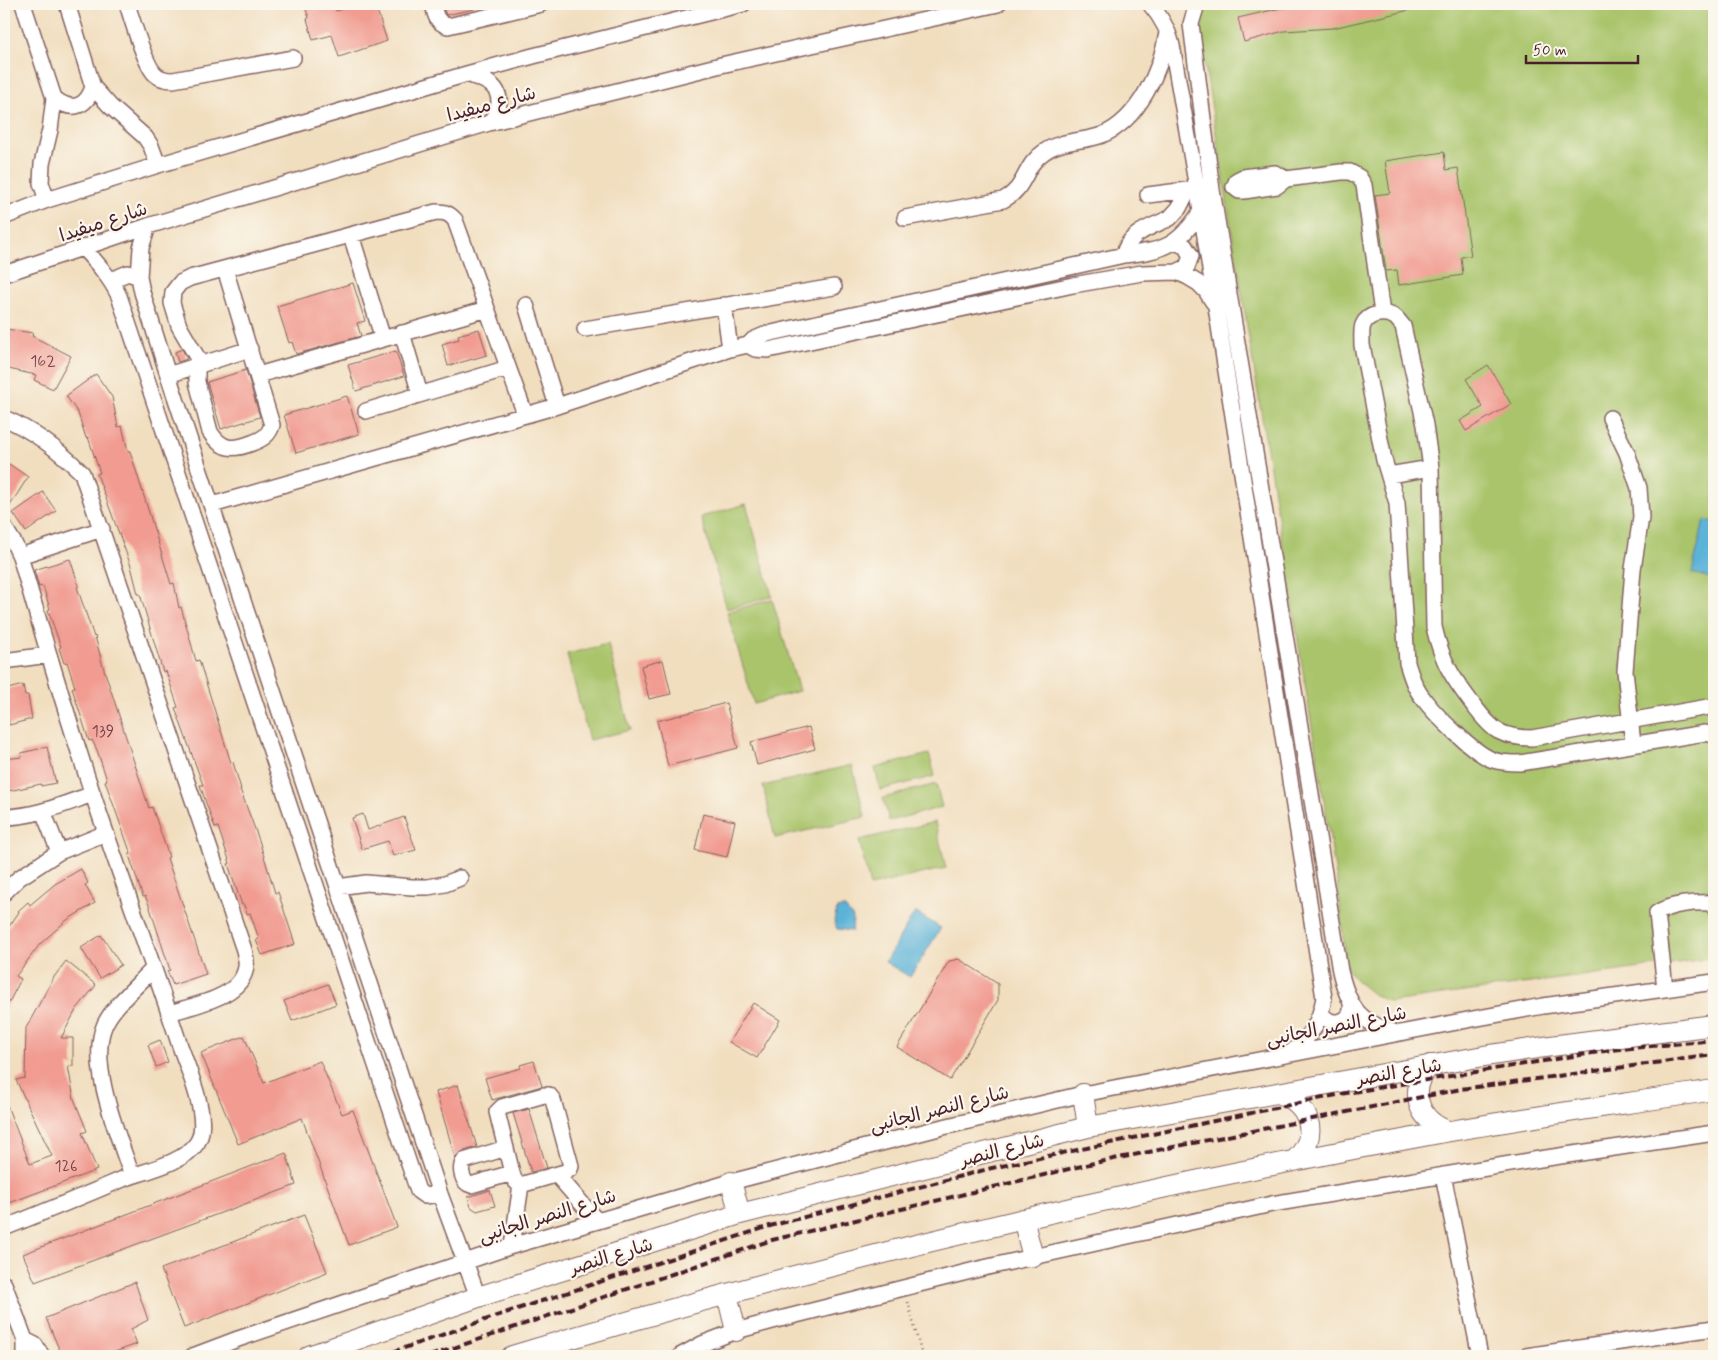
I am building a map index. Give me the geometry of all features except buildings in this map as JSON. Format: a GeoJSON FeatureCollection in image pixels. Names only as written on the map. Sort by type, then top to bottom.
{"type":"FeatureCollection","features":[{"type":"Feature","properties":{"kind":"main road","name":"شارع النصر"},"geometry":{"type":"LineString","coordinates":[[309,1356],[478,1297],[740,1214],[1088,1127],[1430,1065],[1551,1046],[1714,1025]]}},
{"type":"Feature","properties":{"kind":"main road"},"geometry":{"type":"LineString","coordinates":[[1430,1065],[1424,1072],[1418,1087],[1419,1104],[1427,1118],[1440,1129],[1448,1132]]}},
{"type":"Feature","properties":{"kind":"main road"},"geometry":{"type":"LineString","coordinates":[[512,1356],[727,1294],[965,1232],[1023,1219],[1294,1161],[1448,1132],[1714,1090]]}},
{"type":"Feature","properties":{"kind":"main road"},"geometry":{"type":"LineString","coordinates":[[1278,1093],[1294,1100],[1301,1106],[1309,1122],[1310,1131],[1305,1148],[1294,1161]]}},
{"type":"Feature","properties":{"kind":"main road"},"geometry":{"type":"LineString","coordinates":[[1082,1094],[1088,1127]]}},
{"type":"Feature","properties":{"kind":"main road"},"geometry":{"type":"LineString","coordinates":[[731,1182],[740,1214]]}},
{"type":"Feature","properties":{"kind":"main road"},"geometry":{"type":"LineString","coordinates":[[1023,1219],[1033,1256]]}},
{"type":"Feature","properties":{"kind":"main road"},"geometry":{"type":"LineString","coordinates":[[727,1294],[736,1331]]}},
{"type":"Feature","properties":{"kind":"street"},"geometry":{"type":"LineString","coordinates":[[24,4],[54,98],[50,130],[42,164],[41,183],[47,200]]}},
{"type":"Feature","properties":{"kind":"street"},"geometry":{"type":"LineString","coordinates":[[67,4],[93,87],[110,106],[145,137],[151,146],[158,165]]}},
{"type":"Feature","properties":{"kind":"street"},"geometry":{"type":"LineString","coordinates":[[433,4],[438,20],[441,24],[448,26],[541,4]]}},
{"type":"Feature","properties":{"kind":"street","name":"شارع ميفيدا"},"geometry":{"type":"LineString","coordinates":[[4,217],[47,200],[158,165],[467,74],[743,4]]}},
{"type":"Feature","properties":{"kind":"street","name":"شارع ميفيدا"},"geometry":{"type":"LineString","coordinates":[[4,274],[148,226],[489,123],[721,65],[998,4]]}},
{"type":"Feature","properties":{"kind":"street"},"geometry":{"type":"LineString","coordinates":[[1150,4],[1164,16],[1172,42],[1340,971],[1346,994],[1351,1004],[1364,1018],[1380,1028],[1398,1034]]}},
{"type":"Feature","properties":{"kind":"street"},"geometry":{"type":"LineString","coordinates":[[132,5],[148,64],[155,75],[161,78],[173,80],[293,58]]}},
{"type":"Feature","properties":{"kind":"street"},"geometry":{"type":"LineString","coordinates":[[1195,5],[1191,24],[1201,211],[1324,998],[1322,1012],[1314,1030],[1302,1044],[1287,1055]]}},
{"type":"Feature","properties":{"kind":"street"},"geometry":{"type":"LineString","coordinates":[[905,218],[1003,200],[1018,190],[1027,170],[1034,160],[1044,152],[1055,146],[1102,135],[1118,126],[1130,114],[1149,87],[1161,58],[1164,16]]}},
{"type":"Feature","properties":{"kind":"street"},"geometry":{"type":"LineString","coordinates":[[467,74],[490,84],[498,94],[500,100],[497,113],[489,123]]}},
{"type":"Feature","properties":{"kind":"street"},"geometry":{"type":"LineString","coordinates":[[54,98],[62,105],[72,107],[82,104],[90,97],[93,87]]}},
{"type":"Feature","properties":{"kind":"street"},"geometry":{"type":"LineString","coordinates":[[1148,195],[1234,187],[1237,180],[1243,177],[1275,173],[1286,179],[1350,172],[1359,177],[1364,185],[1382,313]]}},
{"type":"Feature","properties":{"kind":"street"},"geometry":{"type":"LineString","coordinates":[[1124,255],[1127,243],[1132,238],[1170,218],[1199,189]]}},
{"type":"Feature","properties":{"kind":"street"},"geometry":{"type":"LineString","coordinates":[[212,505],[557,406],[730,349],[748,345],[753,340],[768,334],[1124,255],[1154,251],[1174,242],[1190,229],[1201,211]]}},
{"type":"Feature","properties":{"kind":"street"},"geometry":{"type":"LineString","coordinates":[[226,269],[272,425],[270,432],[265,437],[240,448],[233,449],[219,444],[210,432],[197,382],[198,365],[196,352],[177,320],[172,303],[173,292],[180,283],[185,280],[436,212],[450,214],[455,220],[525,414]]}},
{"type":"Feature","properties":{"kind":"street"},"geometry":{"type":"LineString","coordinates":[[148,226],[141,248],[139,277],[142,292],[440,1194],[478,1297]]}},
{"type":"Feature","properties":{"kind":"street"},"geometry":{"type":"LineString","coordinates":[[351,235],[383,339]]}},
{"type":"Feature","properties":{"kind":"street"},"geometry":{"type":"LineString","coordinates":[[748,345],[755,349],[768,350],[1073,284],[1142,273],[1177,272],[1187,267],[1190,256],[1185,246],[1174,242]]}},
{"type":"Feature","properties":{"kind":"street"},"geometry":{"type":"LineString","coordinates":[[83,248],[113,283],[119,296],[418,1191],[423,1196],[428,1197],[440,1194]]}},
{"type":"Feature","properties":{"kind":"street"},"geometry":{"type":"LineString","coordinates":[[1177,272],[1193,280],[1206,291],[1217,312]]}},
{"type":"Feature","properties":{"kind":"street"},"geometry":{"type":"LineString","coordinates":[[113,283],[116,278],[128,273],[139,277]]}},
{"type":"Feature","properties":{"kind":"street"},"geometry":{"type":"LineString","coordinates":[[585,329],[834,287]]}},
{"type":"Feature","properties":{"kind":"street"},"geometry":{"type":"LineString","coordinates":[[526,305],[557,406]]}},
{"type":"Feature","properties":{"kind":"street"},"geometry":{"type":"LineString","coordinates":[[724,305],[730,349]]}},
{"type":"Feature","properties":{"kind":"street"},"geometry":{"type":"LineString","coordinates":[[258,375],[487,309]]}},
{"type":"Feature","properties":{"kind":"street"},"geometry":{"type":"LineString","coordinates":[[1714,706],[1532,738],[1520,738],[1498,731],[1481,715],[1453,679],[1442,654],[1434,627],[1431,468],[1425,425],[1402,326],[1396,318],[1382,313],[1365,321],[1362,327],[1362,345],[1381,445],[1397,503],[1407,663],[1412,681],[1422,698],[1434,712],[1479,753],[1505,763],[1520,763],[1705,733],[1714,735]]}},
{"type":"Feature","properties":{"kind":"street"},"geometry":{"type":"LineString","coordinates":[[402,333],[420,394]]}},
{"type":"Feature","properties":{"kind":"street"},"geometry":{"type":"LineString","coordinates":[[168,375],[250,349]]}},
{"type":"Feature","properties":{"kind":"street"},"geometry":{"type":"LineString","coordinates":[[366,411],[508,368]]}},
{"type":"Feature","properties":{"kind":"street"},"geometry":{"type":"LineString","coordinates":[[157,409],[178,402]]}},
{"type":"Feature","properties":{"kind":"street"},"geometry":{"type":"LineString","coordinates":[[4,418],[49,443],[82,473],[244,950],[246,965],[242,979],[232,991],[169,1013]]}},
{"type":"Feature","properties":{"kind":"street"},"geometry":{"type":"LineString","coordinates":[[1610,418],[1627,453],[1639,488],[1641,517],[1633,569],[1625,671],[1633,744]]}},
{"type":"Feature","properties":{"kind":"street"},"geometry":{"type":"LineString","coordinates":[[1389,475],[1431,468]]}},
{"type":"Feature","properties":{"kind":"street"},"geometry":{"type":"LineString","coordinates":[[4,527],[20,556],[48,655],[93,794],[169,1013],[202,1118],[201,1134],[197,1144],[184,1155],[166,1164],[4,1228]]}},
{"type":"Feature","properties":{"kind":"street"},"geometry":{"type":"LineString","coordinates":[[20,556],[102,529]]}},
{"type":"Feature","properties":{"kind":"street"},"geometry":{"type":"LineString","coordinates":[[4,661],[48,655]]}},
{"type":"Feature","properties":{"kind":"street"},"geometry":{"type":"LineString","coordinates":[[4,817],[43,811],[93,794]]}},
{"type":"Feature","properties":{"kind":"street"},"geometry":{"type":"LineString","coordinates":[[43,811],[59,852]]}},
{"type":"Feature","properties":{"kind":"street"},"geometry":{"type":"LineString","coordinates":[[4,893],[19,878],[59,852],[106,833]]}},
{"type":"Feature","properties":{"kind":"street"},"geometry":{"type":"LineString","coordinates":[[338,887],[366,882],[428,887],[460,878]]}},
{"type":"Feature","properties":{"kind":"street"},"geometry":{"type":"LineString","coordinates":[[1665,988],[1657,913],[1664,908],[1698,902],[1711,903],[1714,907]]}},
{"type":"Feature","properties":{"kind":"street"},"geometry":{"type":"LineString","coordinates":[[132,1176],[107,1099],[100,1068],[100,1054],[105,1024],[113,1012],[153,969]]}},
{"type":"Feature","properties":{"kind":"street","name":"شارع النصر الجانبى"},"geometry":{"type":"LineString","coordinates":[[193,1356],[512,1246],[731,1182],[940,1128],[1082,1094],[1543,1006],[1714,982]]}},
{"type":"Feature","properties":{"kind":"street"},"geometry":{"type":"LineString","coordinates":[[1322,1012],[1327,1020],[1332,1022],[1343,1021],[1350,1014],[1351,1004]]}},
{"type":"Feature","properties":{"kind":"street"},"geometry":{"type":"LineString","coordinates":[[506,1148],[464,1162],[461,1167],[467,1184],[471,1185],[516,1179],[557,1175],[570,1169],[571,1163],[553,1100],[549,1095],[502,1107],[498,1110],[497,1114],[516,1179],[512,1246]]}},
{"type":"Feature","properties":{"kind":"street"},"geometry":{"type":"LineString","coordinates":[[665,1356],[736,1331],[904,1288],[1033,1256],[1272,1204],[1443,1175],[1714,1133]]}},
{"type":"Feature","properties":{"kind":"street"},"geometry":{"type":"LineString","coordinates":[[557,1175],[597,1221]]}},
{"type":"Feature","properties":{"kind":"street"},"geometry":{"type":"LineString","coordinates":[[1443,1175],[1480,1356]]}},
{"type":"Feature","properties":{"kind":"street"},"geometry":{"type":"LineString","coordinates":[[4,1232],[4,1237]]}},
{"type":"Feature","properties":{"kind":"street"},"geometry":{"type":"LineString","coordinates":[[4,1284],[10,1320],[25,1340],[35,1345],[42,1356]]}},
{"type":"Feature","properties":{"kind":"street"},"geometry":{"type":"LineString","coordinates":[[1526,1356],[1714,1328]]}},
{"type":"Feature","properties":{"kind":"street"},"geometry":{"type":"LineString","coordinates":[[25,1340],[25,1356]]}},
{"type":"Feature","properties":{"kind":"street"},"geometry":{"type":"LineString","coordinates":[[680,1356],[702,1344]]}},
{"type":"Feature","properties":{"kind":"path"},"geometry":{"type":"LineString","coordinates":[[904,1288],[922,1356]]}},
{"type":"Feature","properties":{"kind":"green space"},"geometry":{"type":"Polygon","coordinates":[[[1204,4],[1714,4],[1714,958],[1390,1002],[1374,995],[1359,983],[1346,968],[1339,894],[1199,29],[1200,16],[1204,4]]]}},
{"type":"Feature","properties":{"kind":"green space"},"geometry":{"type":"Polygon","coordinates":[[[746,504],[772,596],[727,609],[701,517],[746,504]]]}},
{"type":"Feature","properties":{"kind":"green space"},"geometry":{"type":"Polygon","coordinates":[[[772,599],[799,691],[754,704],[727,612],[772,599]]]}},
{"type":"Feature","properties":{"kind":"green space"},"geometry":{"type":"Polygon","coordinates":[[[608,644],[630,730],[589,740],[567,654],[608,644]]]}},
{"type":"Feature","properties":{"kind":"green space"},"geometry":{"type":"Polygon","coordinates":[[[929,754],[935,776],[880,790],[875,768],[929,754]]]}},
{"type":"Feature","properties":{"kind":"green space"},"geometry":{"type":"Polygon","coordinates":[[[852,765],[865,817],[775,838],[763,786],[852,765]]]}},
{"type":"Feature","properties":{"kind":"green space"},"geometry":{"type":"Polygon","coordinates":[[[936,784],[942,807],[889,821],[883,798],[936,784]]]}},
{"type":"Feature","properties":{"kind":"green space"},"geometry":{"type":"Polygon","coordinates":[[[935,822],[946,868],[870,886],[859,840],[935,822]]]}},
{"type":"Feature","properties":{"kind":"water"},"geometry":{"type":"Polygon","coordinates":[[[1704,520],[1714,522],[1714,579],[1692,573],[1704,520]]]}},
{"type":"Feature","properties":{"kind":"water"},"geometry":{"type":"Polygon","coordinates":[[[845,908],[853,918],[852,931],[837,929],[834,921],[837,909],[845,908]]]}},
{"type":"Feature","properties":{"kind":"water"},"geometry":{"type":"Polygon","coordinates":[[[915,912],[941,928],[910,977],[885,962],[915,912]]]}},
{"type":"Feature","properties":{"kind":"railway"},"geometry":{"type":"LineString","coordinates":[[381,1356],[770,1226],[992,1168],[1346,1093],[1611,1050],[1714,1040]]}},
{"type":"Feature","properties":{"kind":"railway"},"geometry":{"type":"LineString","coordinates":[[430,1356],[772,1240],[1094,1163],[1461,1089],[1714,1055]]}}]}
